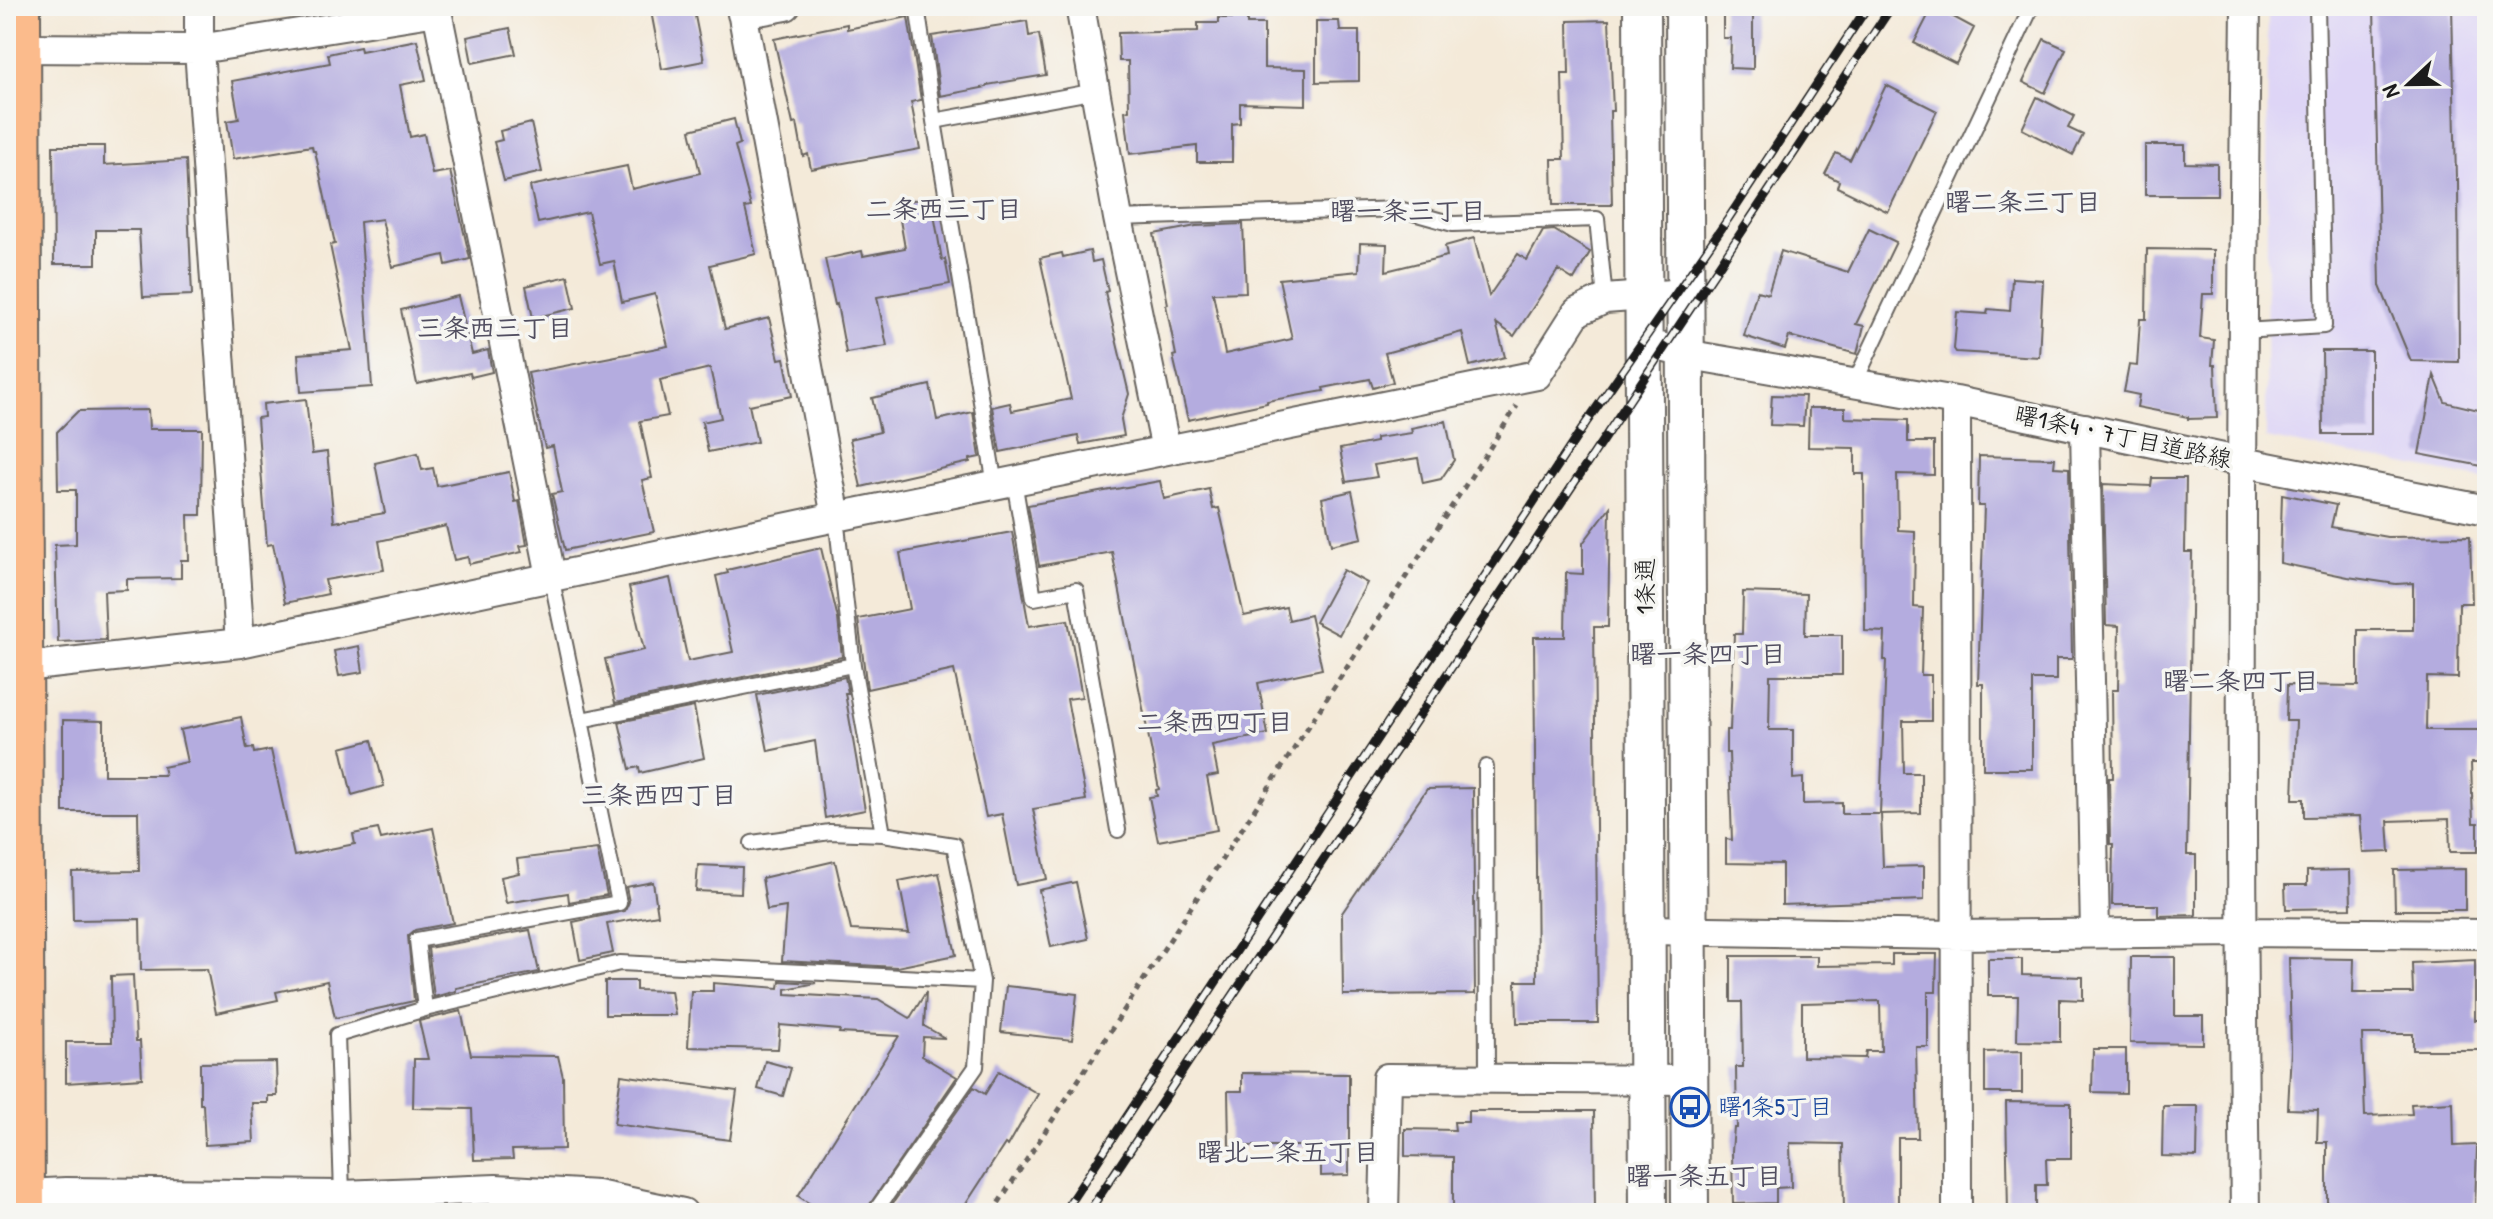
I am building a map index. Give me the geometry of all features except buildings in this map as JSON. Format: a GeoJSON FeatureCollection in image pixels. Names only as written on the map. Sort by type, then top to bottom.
{"type":"FeatureCollection","features":[{"type":"Feature","properties":{"kind":"highway"},"geometry":{"type":"LineString","coordinates":[[17,1201],[12,48],[18,6]]}},
{"type":"Feature","properties":{"kind":"street"},"geometry":{"type":"LineString","coordinates":[[199,6],[199,49],[240,643]]}},
{"type":"Feature","properties":{"kind":"street"},"geometry":{"type":"LineString","coordinates":[[786,6],[741,10],[836,517]]}},
{"type":"Feature","properties":{"kind":"street"},"geometry":{"type":"LineString","coordinates":[[1080,6],[1118,218],[1166,450]]}},
{"type":"Feature","properties":{"kind":"street","name":"1条通"},"geometry":{"type":"LineString","coordinates":[[1642,6],[1648,1213]]}},
{"type":"Feature","properties":{"kind":"street","name":"1条通"},"geometry":{"type":"LineString","coordinates":[[1684,6],[1690,1213]]}},
{"type":"Feature","properties":{"kind":"street"},"geometry":{"type":"LineString","coordinates":[[2246,6],[2242,462],[2487,510]]}},
{"type":"Feature","properties":{"kind":"street"},"geometry":{"type":"LineString","coordinates":[[12,48],[199,49],[436,9],[551,576]]}},
{"type":"Feature","properties":{"kind":"street"},"geometry":{"type":"LineString","coordinates":[[13,669],[240,643],[836,517],[1537,375],[1577,312],[1605,299],[1685,293]]}},
{"type":"Feature","properties":{"kind":"street","name":"曙1条4・7丁目道路線"},"geometry":{"type":"LineString","coordinates":[[1644,343],[1702,357],[1956,401],[2242,462],[2245,1213]]}},
{"type":"Feature","properties":{"kind":"street"},"geometry":{"type":"LineString","coordinates":[[1956,401],[1957,1213]]}},
{"type":"Feature","properties":{"kind":"street"},"geometry":{"type":"LineString","coordinates":[[2085,428],[2095,933]]}},
{"type":"Feature","properties":{"kind":"street"},"geometry":{"type":"LineString","coordinates":[[1646,930],[1957,935],[2242,932],[2487,934]]}},
{"type":"Feature","properties":{"kind":"street"},"geometry":{"type":"LineString","coordinates":[[1384,1213],[1387,1078],[1689,1080]]}},
{"type":"Feature","properties":{"kind":"street"},"geometry":{"type":"LineString","coordinates":[[17,1201],[66,1192],[299,1203],[342,1195],[496,1201],[597,1195],[683,1213]]}},
{"type":"Feature","properties":{"kind":"lane"},"geometry":{"type":"LineString","coordinates":[[917,6],[934,121],[1004,483],[1034,598],[1076,590],[1118,830]]}},
{"type":"Feature","properties":{"kind":"lane"},"geometry":{"type":"LineString","coordinates":[[1855,382],[2032,6]]}},
{"type":"Feature","properties":{"kind":"lane"},"geometry":{"type":"LineString","coordinates":[[2242,331],[2324,326],[2317,6]]}},
{"type":"Feature","properties":{"kind":"lane"},"geometry":{"type":"LineString","coordinates":[[934,121],[1096,91]]}},
{"type":"Feature","properties":{"kind":"lane"},"geometry":{"type":"LineString","coordinates":[[1118,218],[1399,209],[1453,224],[1597,219],[1605,299]]}},
{"type":"Feature","properties":{"kind":"lane"},"geometry":{"type":"LineString","coordinates":[[836,517],[853,665],[883,834]]}},
{"type":"Feature","properties":{"kind":"lane"},"geometry":{"type":"LineString","coordinates":[[425,1009],[417,940],[619,903],[551,576]]}},
{"type":"Feature","properties":{"kind":"lane"},"geometry":{"type":"LineString","coordinates":[[581,720],[853,665]]}},
{"type":"Feature","properties":{"kind":"lane"},"geometry":{"type":"LineString","coordinates":[[1486,767],[1487,1079]]}},
{"type":"Feature","properties":{"kind":"lane"},"geometry":{"type":"LineString","coordinates":[[752,843],[830,832],[883,834],[954,845],[982,981],[976,1067],[874,1213]]}},
{"type":"Feature","properties":{"kind":"lane"},"geometry":{"type":"LineString","coordinates":[[342,1195],[337,1035],[425,1009],[620,963],[982,981]]}},
{"type":"Feature","properties":{"kind":"path"},"geometry":{"type":"LineString","coordinates":[[992,1213],[1537,375]]}},
{"type":"Feature","properties":{"kind":"shaded area"},"geometry":{"type":"Polygon","coordinates":[[[2268,6],[2487,6],[2487,480],[2266,438],[2268,6]]]}},
{"type":"Feature","properties":{"kind":"railway"},"geometry":{"type":"LineString","coordinates":[[1063,1213],[1586,423],[1728,219],[1868,6]]}},
{"type":"Feature","properties":{"kind":"railway"},"geometry":{"type":"LineString","coordinates":[[1088,1213],[1892,6]]}},
{"type":"Feature","properties":{"kind":"place","name":"曙1条5丁目"},"geometry":{"type":"Point","coordinates":[1690,1107]}},
{"type":"Feature","properties":{"kind":"district","name":"曙二条三丁目"},"geometry":{"type":"Point","coordinates":[2023,202]}},
{"type":"Feature","properties":{"kind":"district","name":"二条西三丁目"},"geometry":{"type":"Point","coordinates":[944,209]}},
{"type":"Feature","properties":{"kind":"district","name":"曙一条三丁目"},"geometry":{"type":"Point","coordinates":[1408,211]}},
{"type":"Feature","properties":{"kind":"district","name":"三条西三丁目"},"geometry":{"type":"Point","coordinates":[495,328]}},
{"type":"Feature","properties":{"kind":"district","name":"曙一条四丁目"},"geometry":{"type":"Point","coordinates":[1708,654]}},
{"type":"Feature","properties":{"kind":"district","name":"曙二条四丁目"},"geometry":{"type":"Point","coordinates":[2241,681]}},
{"type":"Feature","properties":{"kind":"district","name":"二条西四丁目"},"geometry":{"type":"Point","coordinates":[1215,722]}},
{"type":"Feature","properties":{"kind":"district","name":"三条西四丁目"},"geometry":{"type":"Point","coordinates":[659,795]}},
{"type":"Feature","properties":{"kind":"district","name":"曙北二条五丁目"},"geometry":{"type":"Point","coordinates":[1288,1152]}},
{"type":"Feature","properties":{"kind":"district","name":"曙一条五丁目"},"geometry":{"type":"Point","coordinates":[1704,1176]}}]}
